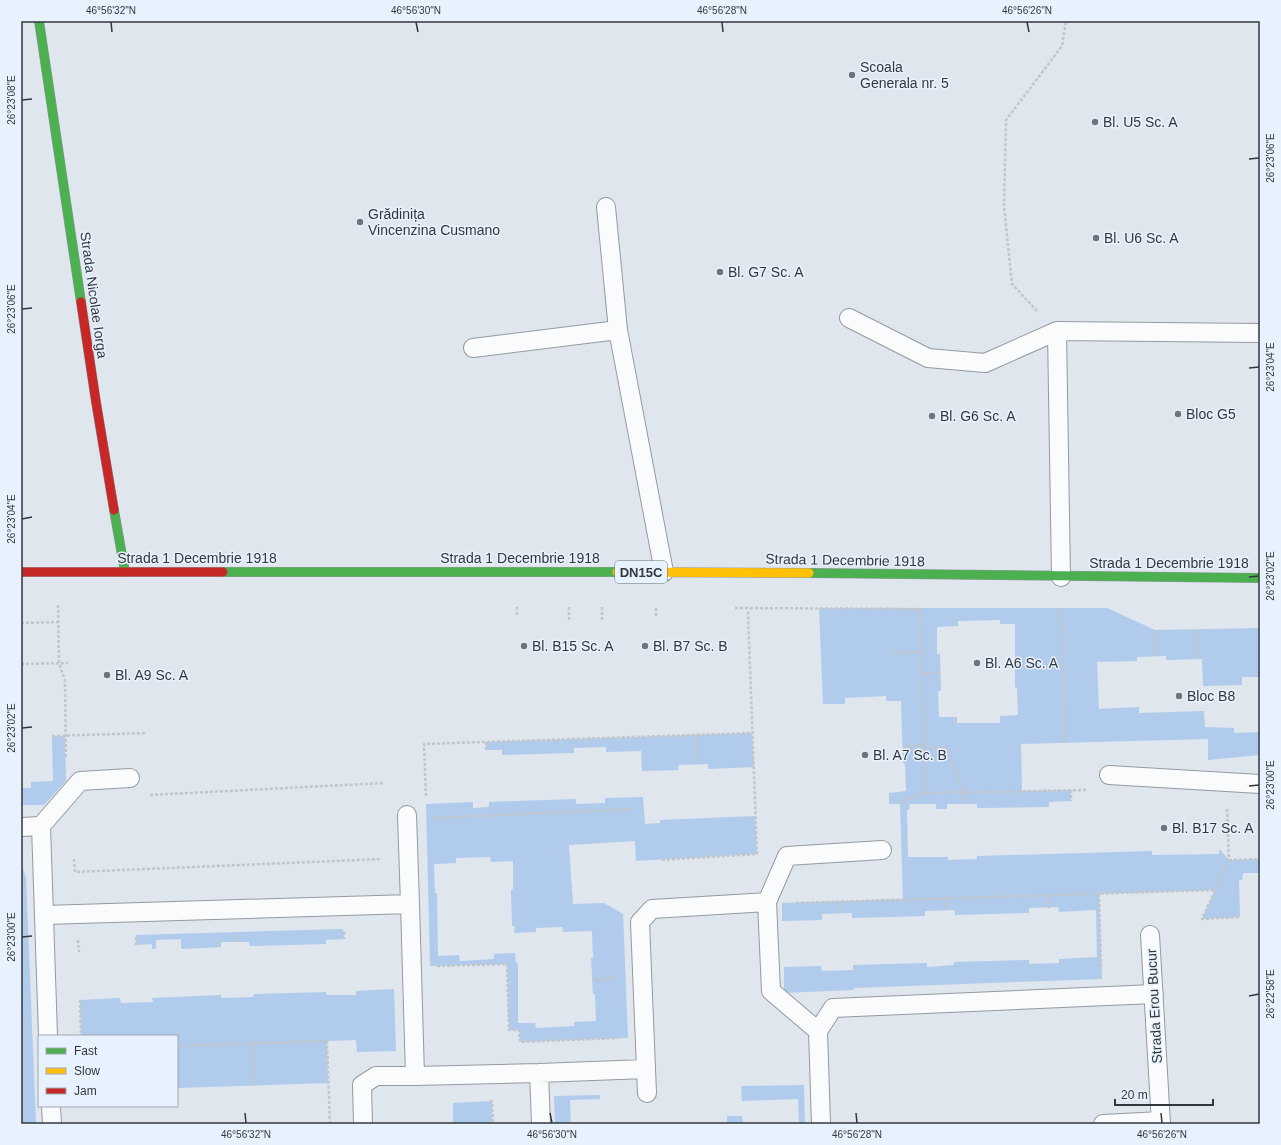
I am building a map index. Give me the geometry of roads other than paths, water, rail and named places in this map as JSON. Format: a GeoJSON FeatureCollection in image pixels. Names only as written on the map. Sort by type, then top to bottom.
{"type":"FeatureCollection","features":[{"type":"Feature","properties":{"kind":"main road","name":"Strada Nicolae Iorga"},"geometry":{"type":"LineString","coordinates":[[40,21],[94,394],[125,572]]}},
{"type":"Feature","properties":{"kind":"main road","name":"Strada 1 Decembrie 1918"},"geometry":{"type":"LineString","coordinates":[[21,572],[664,572],[1260,578]]}},
{"type":"Feature","properties":{"kind":"lane"},"geometry":{"type":"LineString","coordinates":[[606,207],[618,330],[664,572]]}},
{"type":"Feature","properties":{"kind":"lane"},"geometry":{"type":"LineString","coordinates":[[849,318],[928,358],[985,363],[1057,331],[1260,333]]}},
{"type":"Feature","properties":{"kind":"lane"},"geometry":{"type":"LineString","coordinates":[[473,348],[618,330]]}},
{"type":"Feature","properties":{"kind":"lane"},"geometry":{"type":"LineString","coordinates":[[1057,331],[1060,576]]}},
{"type":"Feature","properties":{"kind":"lane"},"geometry":{"type":"LineString","coordinates":[[1109,776],[1260,784]]}},
{"type":"Feature","properties":{"kind":"lane"},"geometry":{"type":"LineString","coordinates":[[48,1035],[40,826],[80,780],[130,778]]}},
{"type":"Feature","properties":{"kind":"lane"},"geometry":{"type":"LineString","coordinates":[[407,815],[415,1076]]}},
{"type":"Feature","properties":{"kind":"lane"},"geometry":{"type":"LineString","coordinates":[[21,826],[40,826]]}},
{"type":"Feature","properties":{"kind":"lane"},"geometry":{"type":"LineString","coordinates":[[818,1031],[771,991],[767,902],[788,856],[882,850]]}},
{"type":"Feature","properties":{"kind":"lane"},"geometry":{"type":"LineString","coordinates":[[647,1094],[640,922],[652,909],[767,902]]}},
{"type":"Feature","properties":{"kind":"lane"},"geometry":{"type":"LineString","coordinates":[[44,914],[410,904]]}},
{"type":"Feature","properties":{"kind":"lane","name":"Strada Erou Bucur"},"geometry":{"type":"LineString","coordinates":[[1150,935],[1161,1123]]}},
{"type":"Feature","properties":{"kind":"lane"},"geometry":{"type":"LineString","coordinates":[[821,1124],[818,1031],[833,1008],[1154,994]]}},
{"type":"Feature","properties":{"kind":"lane"},"geometry":{"type":"LineString","coordinates":[[363,1124],[362,1085],[376,1076],[646,1070]]}},
{"type":"Feature","properties":{"kind":"lane"},"geometry":{"type":"LineString","coordinates":[[539,1073],[541,1124]]}},
{"type":"Feature","properties":{"kind":"lane"},"geometry":{"type":"LineString","coordinates":[[51,1107],[52,1124]]}},
{"type":"Feature","properties":{"kind":"lane"},"geometry":{"type":"LineString","coordinates":[[1103,1124],[1161,1123]]}},
{"type":"Feature","properties":{"kind":"place","name":"Scoala Generala nr. 5"},"geometry":{"type":"Point","coordinates":[852,75]}},
{"type":"Feature","properties":{"kind":"place","name":"Bl. U5 Sc. A"},"geometry":{"type":"Point","coordinates":[1095,122]}},
{"type":"Feature","properties":{"kind":"place","name":"Grădinița Vincenzina Cusmano"},"geometry":{"type":"Point","coordinates":[360,222]}},
{"type":"Feature","properties":{"kind":"place","name":"Bl. U6 Sc. A"},"geometry":{"type":"Point","coordinates":[1096,238]}},
{"type":"Feature","properties":{"kind":"place","name":"Bl. G7 Sc. A"},"geometry":{"type":"Point","coordinates":[720,272]}},
{"type":"Feature","properties":{"kind":"place","name":"Bloc G5"},"geometry":{"type":"Point","coordinates":[1178,414]}},
{"type":"Feature","properties":{"kind":"place","name":"Bl. G6 Sc. A"},"geometry":{"type":"Point","coordinates":[932,416]}},
{"type":"Feature","properties":{"kind":"place","name":"Bl. B15 Sc. A"},"geometry":{"type":"Point","coordinates":[524,646]}},
{"type":"Feature","properties":{"kind":"place","name":"Bl. B7 Sc. B"},"geometry":{"type":"Point","coordinates":[645,646]}},
{"type":"Feature","properties":{"kind":"place","name":"Bl. A6 Sc. A"},"geometry":{"type":"Point","coordinates":[977,663]}},
{"type":"Feature","properties":{"kind":"place","name":"Bl. A9 Sc. A"},"geometry":{"type":"Point","coordinates":[107,675]}},
{"type":"Feature","properties":{"kind":"place","name":"Bloc B8"},"geometry":{"type":"Point","coordinates":[1179,696]}},
{"type":"Feature","properties":{"kind":"place","name":"Bl. A7 Sc. B"},"geometry":{"type":"Point","coordinates":[865,755]}},
{"type":"Feature","properties":{"kind":"place","name":"Bl. B17 Sc. A"},"geometry":{"type":"Point","coordinates":[1164,828]}}]}
